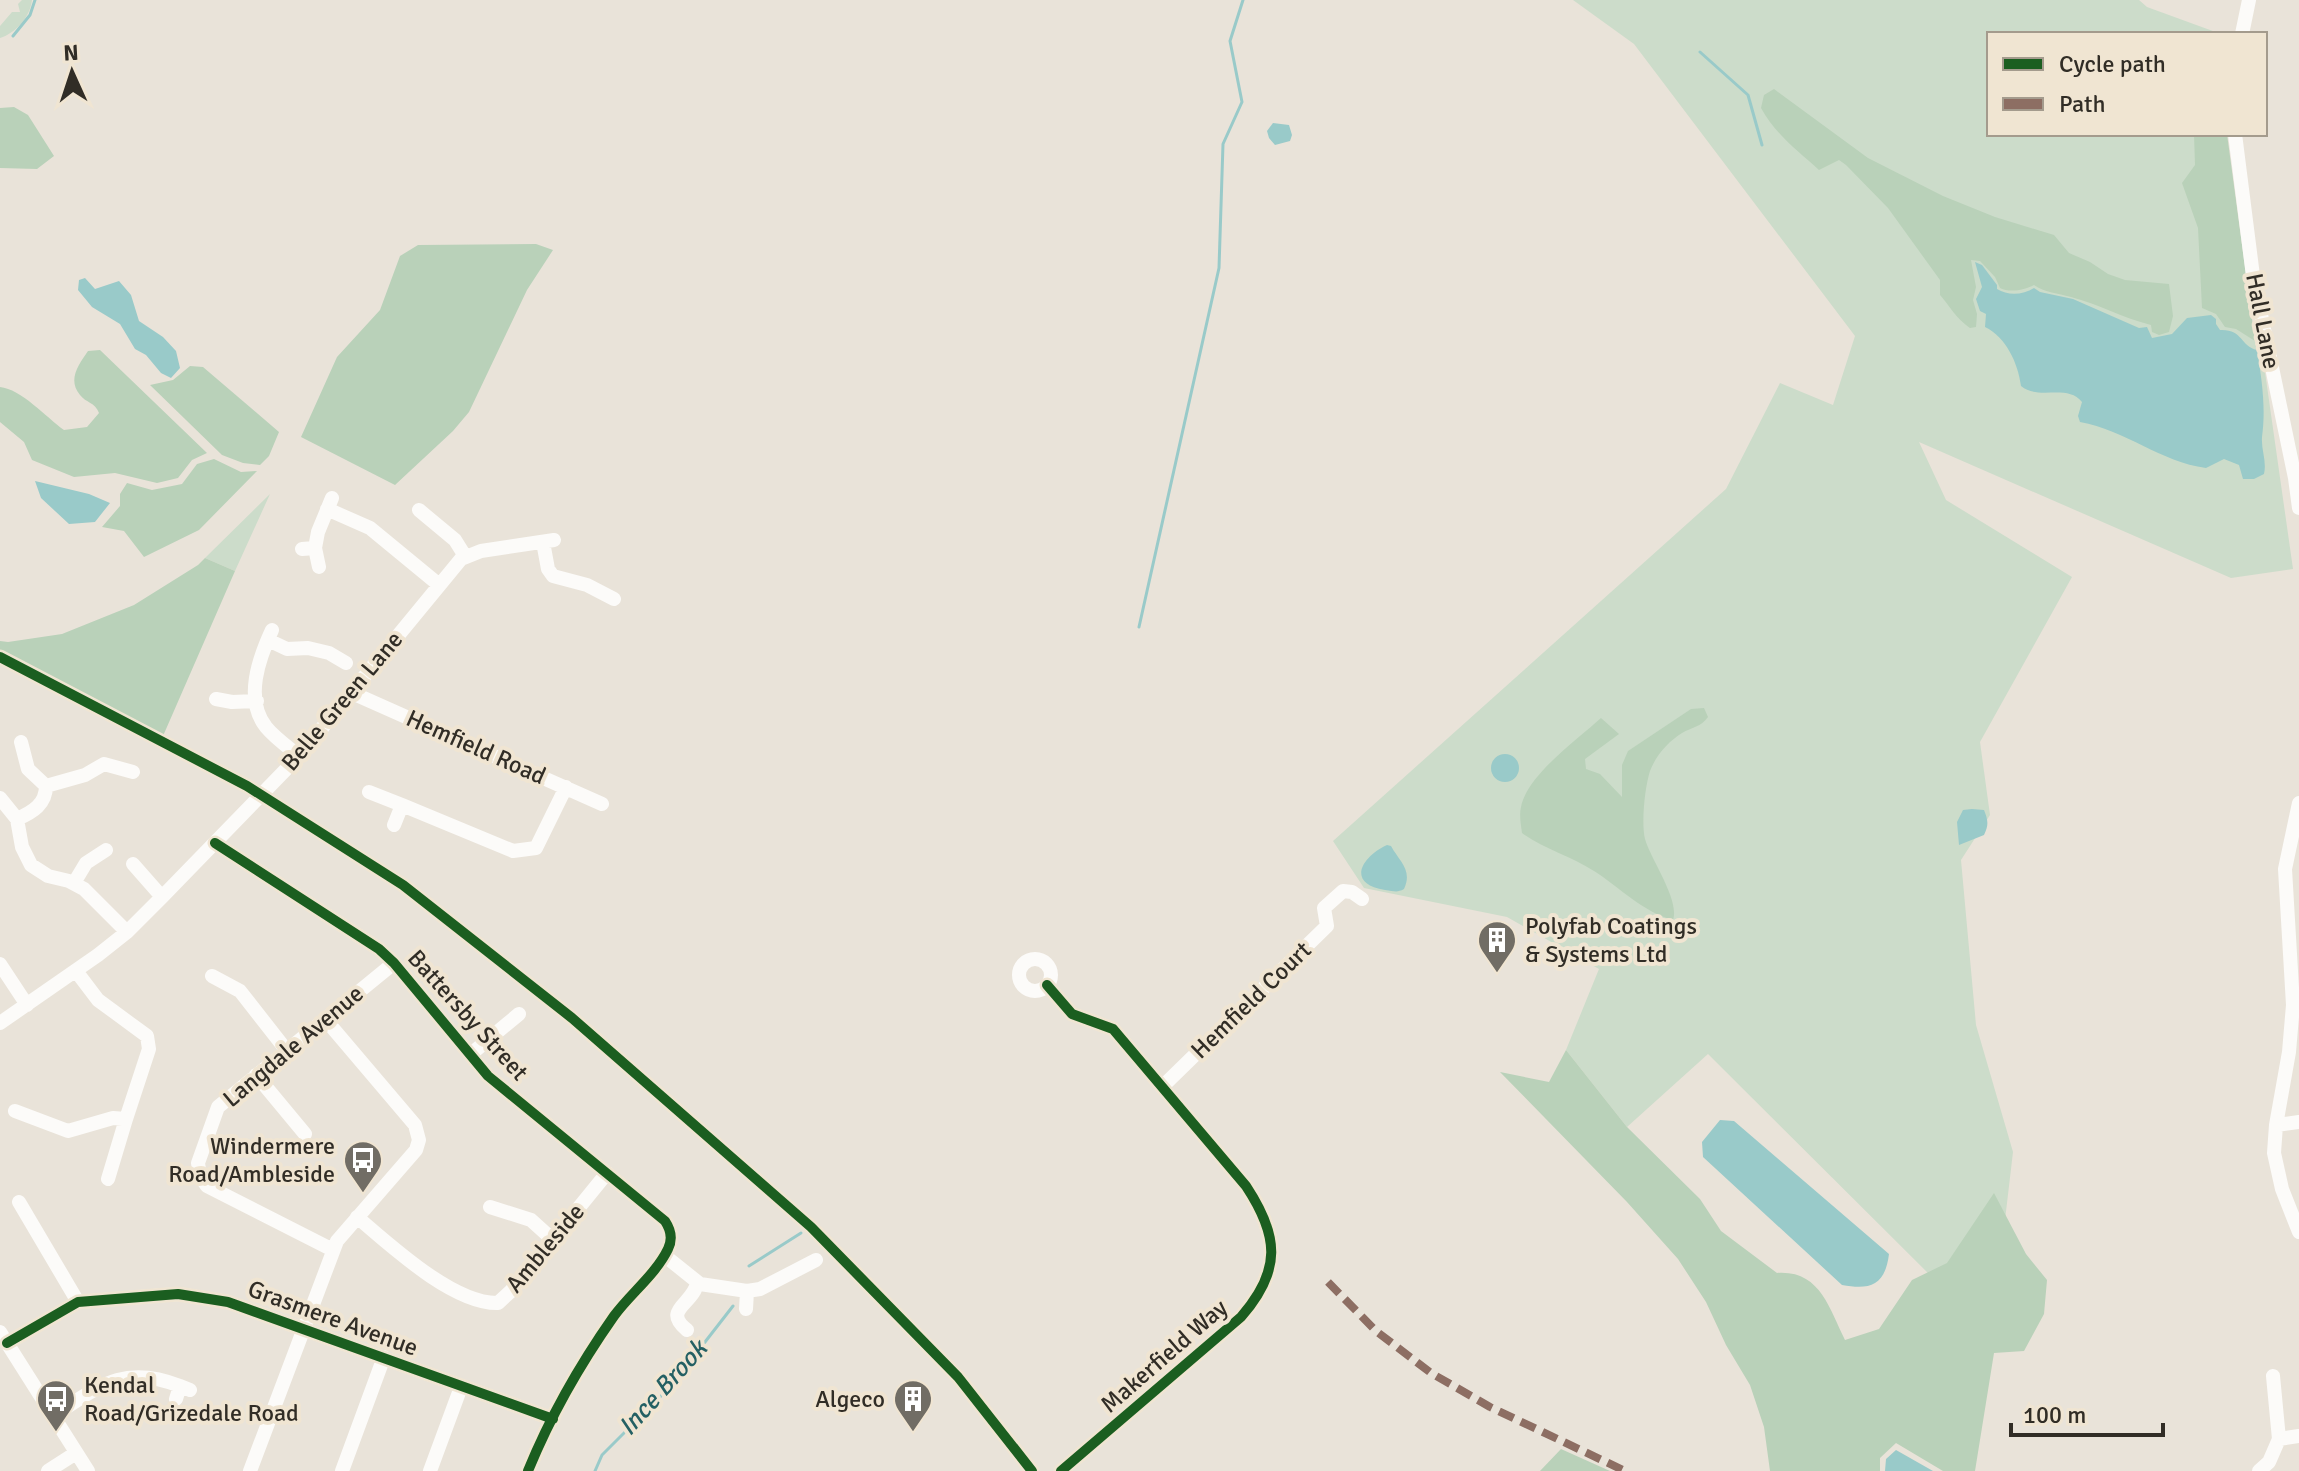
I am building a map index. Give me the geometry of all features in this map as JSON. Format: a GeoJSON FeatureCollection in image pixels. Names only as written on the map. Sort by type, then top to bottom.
{"type":"FeatureCollection","features":[{"type":"Feature","properties":{"kind":"street"},"geometry":{"type":"LineString","coordinates":[[2242,32],[2249,0]]}},
{"type":"Feature","properties":{"kind":"street","name":"Hall Lane"},"geometry":{"type":"LineString","coordinates":[[2235,136],[2253,276],[2299,508]]}},
{"type":"Feature","properties":{"kind":"street"},"geometry":{"type":"LineString","coordinates":[[319,567],[308,549],[330,504],[370,528],[438,584]]}},
{"type":"Feature","properties":{"kind":"street"},"geometry":{"type":"LineString","coordinates":[[419,510],[455,540],[465,556],[548,541],[548,569],[553,576],[587,585],[614,599]]}},
{"type":"Feature","properties":{"kind":"street","name":"Belle Green Lane"},"geometry":{"type":"LineString","coordinates":[[0,1023],[127,932],[162,897],[299,756],[438,584],[465,556]]}},
{"type":"Feature","properties":{"kind":"street"},"geometry":{"type":"LineString","coordinates":[[299,756],[266,727],[257,701],[257,666],[270,635],[287,649],[308,648],[329,653],[346,663]]}},
{"type":"Feature","properties":{"kind":"street","name":"Hemfield Road"},"geometry":{"type":"LineString","coordinates":[[350,692],[602,804]]}},
{"type":"Feature","properties":{"kind":"street"},"geometry":{"type":"LineString","coordinates":[[212,695],[232,702],[257,701]]}},
{"type":"Feature","properties":{"kind":"street"},"geometry":{"type":"LineString","coordinates":[[19,740],[28,769],[46,786]]}},
{"type":"Feature","properties":{"kind":"street"},"geometry":{"type":"LineString","coordinates":[[46,786],[85,775],[104,764],[136,772]]}},
{"type":"Feature","properties":{"kind":"street"},"geometry":{"type":"LineString","coordinates":[[17,819],[42,803],[46,786]]}},
{"type":"Feature","properties":{"kind":"street"},"geometry":{"type":"LineString","coordinates":[[369,792],[513,851],[536,848],[566,787]]}},
{"type":"Feature","properties":{"kind":"street"},"geometry":{"type":"LineString","coordinates":[[0,798],[17,819],[24,853],[31,865],[48,876],[74,883],[127,932]]}},
{"type":"Feature","properties":{"kind":"street"},"geometry":{"type":"LineString","coordinates":[[2299,803],[2285,869],[2293,1005],[2274,1153],[2282,1189],[2299,1232]]}},
{"type":"Feature","properties":{"kind":"street"},"geometry":{"type":"LineString","coordinates":[[394,825],[402,805]]}},
{"type":"Feature","properties":{"kind":"street","name":"Battersby Street"},"geometry":{"type":"LineString","coordinates":[[215,843],[379,949],[488,1076],[665,1221],[672,1236],[665,1256]]}},
{"type":"Feature","properties":{"kind":"street"},"geometry":{"type":"LineString","coordinates":[[74,883],[79,871],[94,865],[106,850]]}},
{"type":"Feature","properties":{"kind":"street"},"geometry":{"type":"LineString","coordinates":[[133,864],[162,897]]}},
{"type":"Feature","properties":{"kind":"street","name":"Hemfield Court"},"geometry":{"type":"LineString","coordinates":[[1163,1086],[1327,926],[1324,908],[1343,891],[1352,892],[1362,899]]}},
{"type":"Feature","properties":{"kind":"street","name":"Langdale Avenue"},"geometry":{"type":"LineString","coordinates":[[333,1250],[207,1186],[200,1176],[198,1163],[214,1114],[223,1102],[394,963]]}},
{"type":"Feature","properties":{"kind":"street"},"geometry":{"type":"LineString","coordinates":[[0,964],[27,1005]]}},
{"type":"Feature","properties":{"kind":"street"},"geometry":{"type":"LineString","coordinates":[[76,971],[98,1000],[147,1036],[149,1049],[108,1179]]}},
{"type":"Feature","properties":{"kind":"street"},"geometry":{"type":"LineString","coordinates":[[212,976],[229,978],[287,1051]]}},
{"type":"Feature","properties":{"kind":"street"},"geometry":{"type":"LineString","coordinates":[[1047,985],[1072,1014],[1113,1029],[1163,1086]]}},
{"type":"Feature","properties":{"kind":"street","name":"Battersby Street"},"geometry":{"type":"LineString","coordinates":[[471,1054],[519,1014]]}},
{"type":"Feature","properties":{"kind":"street"},"geometry":{"type":"LineString","coordinates":[[250,1471],[333,1250],[345,1230],[416,1150],[419,1135],[415,1125],[325,1019]]}},
{"type":"Feature","properties":{"kind":"street"},"geometry":{"type":"LineString","coordinates":[[256,1075],[305,1134]]}},
{"type":"Feature","properties":{"kind":"street","name":"Makerfield Way"},"geometry":{"type":"LineString","coordinates":[[1066,1467],[1241,1317],[1256,1301],[1268,1279],[1272,1256],[1270,1232],[1261,1208],[1163,1086]]}},
{"type":"Feature","properties":{"kind":"street"},"geometry":{"type":"LineString","coordinates":[[15,1111],[68,1131],[113,1118],[126,1119]]}},
{"type":"Feature","properties":{"kind":"street"},"geometry":{"type":"LineString","coordinates":[[2276,1125],[2299,1122]]}},
{"type":"Feature","properties":{"kind":"street","name":"Ambleside"},"geometry":{"type":"LineString","coordinates":[[357,1217],[426,1274],[486,1303],[498,1303],[607,1173]]}},
{"type":"Feature","properties":{"kind":"street"},"geometry":{"type":"LineString","coordinates":[[19,1202],[78,1302]]}},
{"type":"Feature","properties":{"kind":"street"},"geometry":{"type":"LineString","coordinates":[[490,1207],[531,1220],[552,1239]]}},
{"type":"Feature","properties":{"kind":"street"},"geometry":{"type":"LineString","coordinates":[[528,1471],[593,1347],[616,1314],[665,1256],[697,1282],[747,1291],[760,1289],[816,1260]]}},
{"type":"Feature","properties":{"kind":"street"},"geometry":{"type":"LineString","coordinates":[[687,1330],[679,1323],[678,1309],[696,1289],[697,1282]]}},
{"type":"Feature","properties":{"kind":"street"},"geometry":{"type":"LineString","coordinates":[[746,1309],[747,1291]]}},
{"type":"Feature","properties":{"kind":"street","name":"Grasmere Avenue"},"geometry":{"type":"LineString","coordinates":[[3,1337],[78,1302],[178,1294],[228,1302],[553,1419]]}},
{"type":"Feature","properties":{"kind":"street"},"geometry":{"type":"LineString","coordinates":[[3,1337],[88,1471]]}},
{"type":"Feature","properties":{"kind":"street"},"geometry":{"type":"LineString","coordinates":[[342,1471],[384,1357]]}},
{"type":"Feature","properties":{"kind":"street"},"geometry":{"type":"LineString","coordinates":[[53,1416],[102,1384],[117,1379],[147,1376],[182,1392]]}},
{"type":"Feature","properties":{"kind":"street"},"geometry":{"type":"LineString","coordinates":[[2259,1471],[2269,1462],[2279,1439],[2273,1376]]}},
{"type":"Feature","properties":{"kind":"street"},"geometry":{"type":"LineString","coordinates":[[430,1471],[461,1387]]}},
{"type":"Feature","properties":{"kind":"street"},"geometry":{"type":"LineString","coordinates":[[2279,1439],[2299,1436]]}},
{"type":"Feature","properties":{"kind":"street"},"geometry":{"type":"LineString","coordinates":[[48,1471],[76,1453]]}},
{"type":"Feature","properties":{"kind":"green space"},"geometry":{"type":"Polygon","coordinates":[[[22,0],[32,0],[25,18],[0,38],[0,26],[12,12],[20,12],[18,4],[22,0]]]}},
{"type":"Feature","properties":{"kind":"green space"},"geometry":{"type":"Polygon","coordinates":[[[1573,0],[2139,0],[2147,7],[2216,32],[1987,32],[1987,136],[2223,136],[2237,317],[2261,344],[2293,569],[2231,578],[1919,442],[1946,500],[2072,577],[1980,742],[1990,815],[1961,860],[1976,1025],[2013,1152],[2001,1254],[1939,1284],[1708,1054],[1627,1127],[1566,1050],[1599,969],[1507,917],[1364,888],[1333,841],[1726,489],[1780,383],[1833,405],[1855,336],[1634,44],[1573,0]]]}},
{"type":"Feature","properties":{"kind":"green space"},"geometry":{"type":"Polygon","coordinates":[[[1774,89],[1868,158],[1943,196],[1995,217],[2054,235],[2069,253],[2108,274],[2125,280],[2169,284],[2173,316],[2169,332],[2159,335],[2152,332],[2151,325],[2034,285],[2004,290],[1980,261],[1971,260],[1976,287],[1973,300],[1977,314],[1976,327],[1970,328],[1940,295],[1940,280],[1888,208],[1839,160],[1819,170],[1773,126],[1761,108],[1764,95],[1774,89]]]}},
{"type":"Feature","properties":{"kind":"green space"},"geometry":{"type":"Polygon","coordinates":[[[14,107],[28,115],[54,156],[37,169],[0,168],[0,108],[14,107]]]}},
{"type":"Feature","properties":{"kind":"green space"},"geometry":{"type":"Polygon","coordinates":[[[2194,136],[2227,136],[2255,341],[2236,329],[2225,327],[2216,314],[2202,308],[2198,228],[2182,183],[2195,165],[2194,136]]]}},
{"type":"Feature","properties":{"kind":"green space"},"geometry":{"type":"Polygon","coordinates":[[[536,244],[553,250],[527,290],[469,412],[395,485],[301,437],[337,357],[380,310],[400,256],[418,245],[536,244]]]}},
{"type":"Feature","properties":{"kind":"green space"},"geometry":{"type":"Polygon","coordinates":[[[100,350],[207,453],[192,460],[178,478],[157,483],[115,473],[74,477],[32,460],[24,442],[0,422],[0,387],[25,398],[64,430],[87,427],[99,413],[80,395],[74,378],[88,351],[100,350]]]}},
{"type":"Feature","properties":{"kind":"green space"},"geometry":{"type":"Polygon","coordinates":[[[190,366],[203,367],[279,432],[269,456],[260,465],[222,455],[150,385],[173,380],[190,366]]]}},
{"type":"Feature","properties":{"kind":"green space"},"geometry":{"type":"Polygon","coordinates":[[[214,459],[241,472],[257,471],[199,530],[144,557],[124,531],[102,527],[120,506],[120,494],[127,483],[152,490],[182,484],[197,464],[214,459]]]}},
{"type":"Feature","properties":{"kind":"green space"},"geometry":{"type":"Polygon","coordinates":[[[270,494],[235,571],[205,558],[270,494]]]}},
{"type":"Feature","properties":{"kind":"green space"},"geometry":{"type":"Polygon","coordinates":[[[205,558],[235,571],[163,736],[0,651],[0,641],[62,634],[134,605],[205,558]]]}},
{"type":"Feature","properties":{"kind":"green space"},"geometry":{"type":"Polygon","coordinates":[[[1704,708],[1708,717],[1677,736],[1659,754],[1650,771],[1645,795],[1645,839],[1669,891],[1673,920],[1641,905],[1585,866],[1522,833],[1521,807],[1533,783],[1555,758],[1601,718],[1619,734],[1585,759],[1586,769],[1600,774],[1622,797],[1622,765],[1628,751],[1691,709],[1704,708]]]}},
{"type":"Feature","properties":{"kind":"green space"},"geometry":{"type":"Polygon","coordinates":[[[1566,1050],[1627,1127],[1700,1199],[1721,1231],[1777,1273],[1792,1274],[1813,1284],[1828,1304],[1845,1340],[1879,1329],[1912,1280],[1947,1263],[1994,1193],[2026,1254],[2047,1280],[2044,1314],[2024,1351],[1994,1353],[1975,1471],[1943,1471],[1896,1443],[1880,1458],[1880,1471],[1770,1471],[1764,1427],[1750,1385],[1726,1345],[1706,1302],[1678,1259],[1500,1072],[1549,1082],[1566,1050]]]}},
{"type":"Feature","properties":{"kind":"green space"},"geometry":{"type":"Polygon","coordinates":[[[1561,1449],[1610,1471],[1540,1471],[1561,1449]]]}},
{"type":"Feature","properties":{"kind":"water"},"geometry":{"type":"Polygon","coordinates":[[[1273,123],[1289,125],[1290,141],[1275,145],[1267,131],[1273,123]]]}},
{"type":"Feature","properties":{"kind":"water"},"geometry":{"type":"Polygon","coordinates":[[[1975,262],[1982,265],[2001,291],[2016,294],[2034,288],[2073,299],[2139,328],[2147,327],[2152,338],[2172,334],[2187,318],[2211,315],[2220,330],[2233,332],[2257,350],[2262,383],[2264,474],[2254,479],[2243,479],[2239,465],[2224,459],[2206,468],[2190,465],[2080,422],[2078,416],[2082,402],[2076,396],[2036,392],[2021,386],[2010,352],[1999,337],[1985,327],[1986,314],[1980,311],[1976,299],[1982,287],[1975,262]]]}},
{"type":"Feature","properties":{"kind":"water"},"geometry":{"type":"Polygon","coordinates":[[[85,278],[95,289],[119,281],[131,295],[139,321],[163,337],[176,351],[180,368],[171,378],[135,349],[120,324],[92,307],[78,290],[79,280],[85,278]]]}},
{"type":"Feature","properties":{"kind":"water"},"geometry":{"type":"Polygon","coordinates":[[[35,481],[89,494],[110,503],[95,522],[69,524],[41,498],[35,481]]]}},
{"type":"Feature","properties":{"kind":"water"},"geometry":{"type":"Polygon","coordinates":[[[1505,754],[1515,758],[1519,768],[1515,778],[1505,782],[1495,778],[1491,768],[1495,758],[1505,754]]]}},
{"type":"Feature","properties":{"kind":"water"},"geometry":{"type":"Polygon","coordinates":[[[1963,810],[1984,810],[1986,831],[1984,835],[1959,845],[1957,822],[1963,810]]]}},
{"type":"Feature","properties":{"kind":"water"},"geometry":{"type":"Polygon","coordinates":[[[1387,845],[1391,846],[1406,871],[1404,889],[1399,891],[1373,887],[1362,876],[1370,856],[1387,845]]]}},
{"type":"Feature","properties":{"kind":"water"},"geometry":{"type":"Polygon","coordinates":[[[1720,1120],[1734,1121],[1889,1254],[1880,1279],[1868,1286],[1842,1285],[1703,1157],[1702,1142],[1720,1120]]]}},
{"type":"Feature","properties":{"kind":"water"},"geometry":{"type":"Polygon","coordinates":[[[1896,1450],[1933,1471],[1885,1471],[1886,1459],[1896,1450]]]}},
{"type":"Feature","properties":{"kind":"waterway"},"geometry":{"type":"LineString","coordinates":[[13,36],[30,15],[35,0]]}},
{"type":"Feature","properties":{"kind":"waterway"},"geometry":{"type":"LineString","coordinates":[[1139,627],[1219,268],[1223,144],[1242,102],[1230,41],[1243,0]]}},
{"type":"Feature","properties":{"kind":"waterway"},"geometry":{"type":"LineString","coordinates":[[1700,52],[1748,95],[1762,145]]}},
{"type":"Feature","properties":{"kind":"waterway","name":"Ince Brook"},"geometry":{"type":"LineString","coordinates":[[749,1266],[801,1233]]}},
{"type":"Feature","properties":{"kind":"waterway","name":"Ince Brook"},"geometry":{"type":"LineString","coordinates":[[595,1471],[602,1455],[670,1387],[733,1306]]}},
{"type":"Feature","properties":{"kind":"marked path"},"geometry":{"type":"LineString","coordinates":[[1328,1282],[1376,1331],[1431,1373],[1490,1407],[1625,1471]]}},
{"type":"Feature","properties":{"kind":"cycle path"},"geometry":{"type":"LineString","coordinates":[[0,657],[247,786],[403,885],[572,1018],[811,1227],[958,1377],[1032,1471]]}},
{"type":"Feature","properties":{"kind":"cycle path"},"geometry":{"type":"LineString","coordinates":[[215,843],[379,949],[488,1076],[667,1224],[671,1235],[663,1258],[614,1316],[590,1352],[556,1411],[528,1471]]}},
{"type":"Feature","properties":{"kind":"cycle path"},"geometry":{"type":"LineString","coordinates":[[1047,985],[1072,1014],[1113,1029],[1246,1186],[1265,1221],[1271,1253],[1264,1284],[1241,1317],[1061,1471]]}},
{"type":"Feature","properties":{"kind":"cycle path"},"geometry":{"type":"LineString","coordinates":[[7,1343],[78,1302],[178,1294],[228,1302],[553,1419]]}},
{"type":"Feature","properties":{"kind":"place","name":"Polyfab Coatings & Systems Ltd"},"geometry":{"type":"Point","coordinates":[1497,974]}},
{"type":"Feature","properties":{"kind":"place","name":"Windermere Road/Ambleside"},"geometry":{"type":"Point","coordinates":[363,1194]}},
{"type":"Feature","properties":{"kind":"place","name":"Kendal Road/Grizedale Road"},"geometry":{"type":"Point","coordinates":[56,1433]}},
{"type":"Feature","properties":{"kind":"place","name":"Algeco"},"geometry":{"type":"Point","coordinates":[913,1433]}}]}
